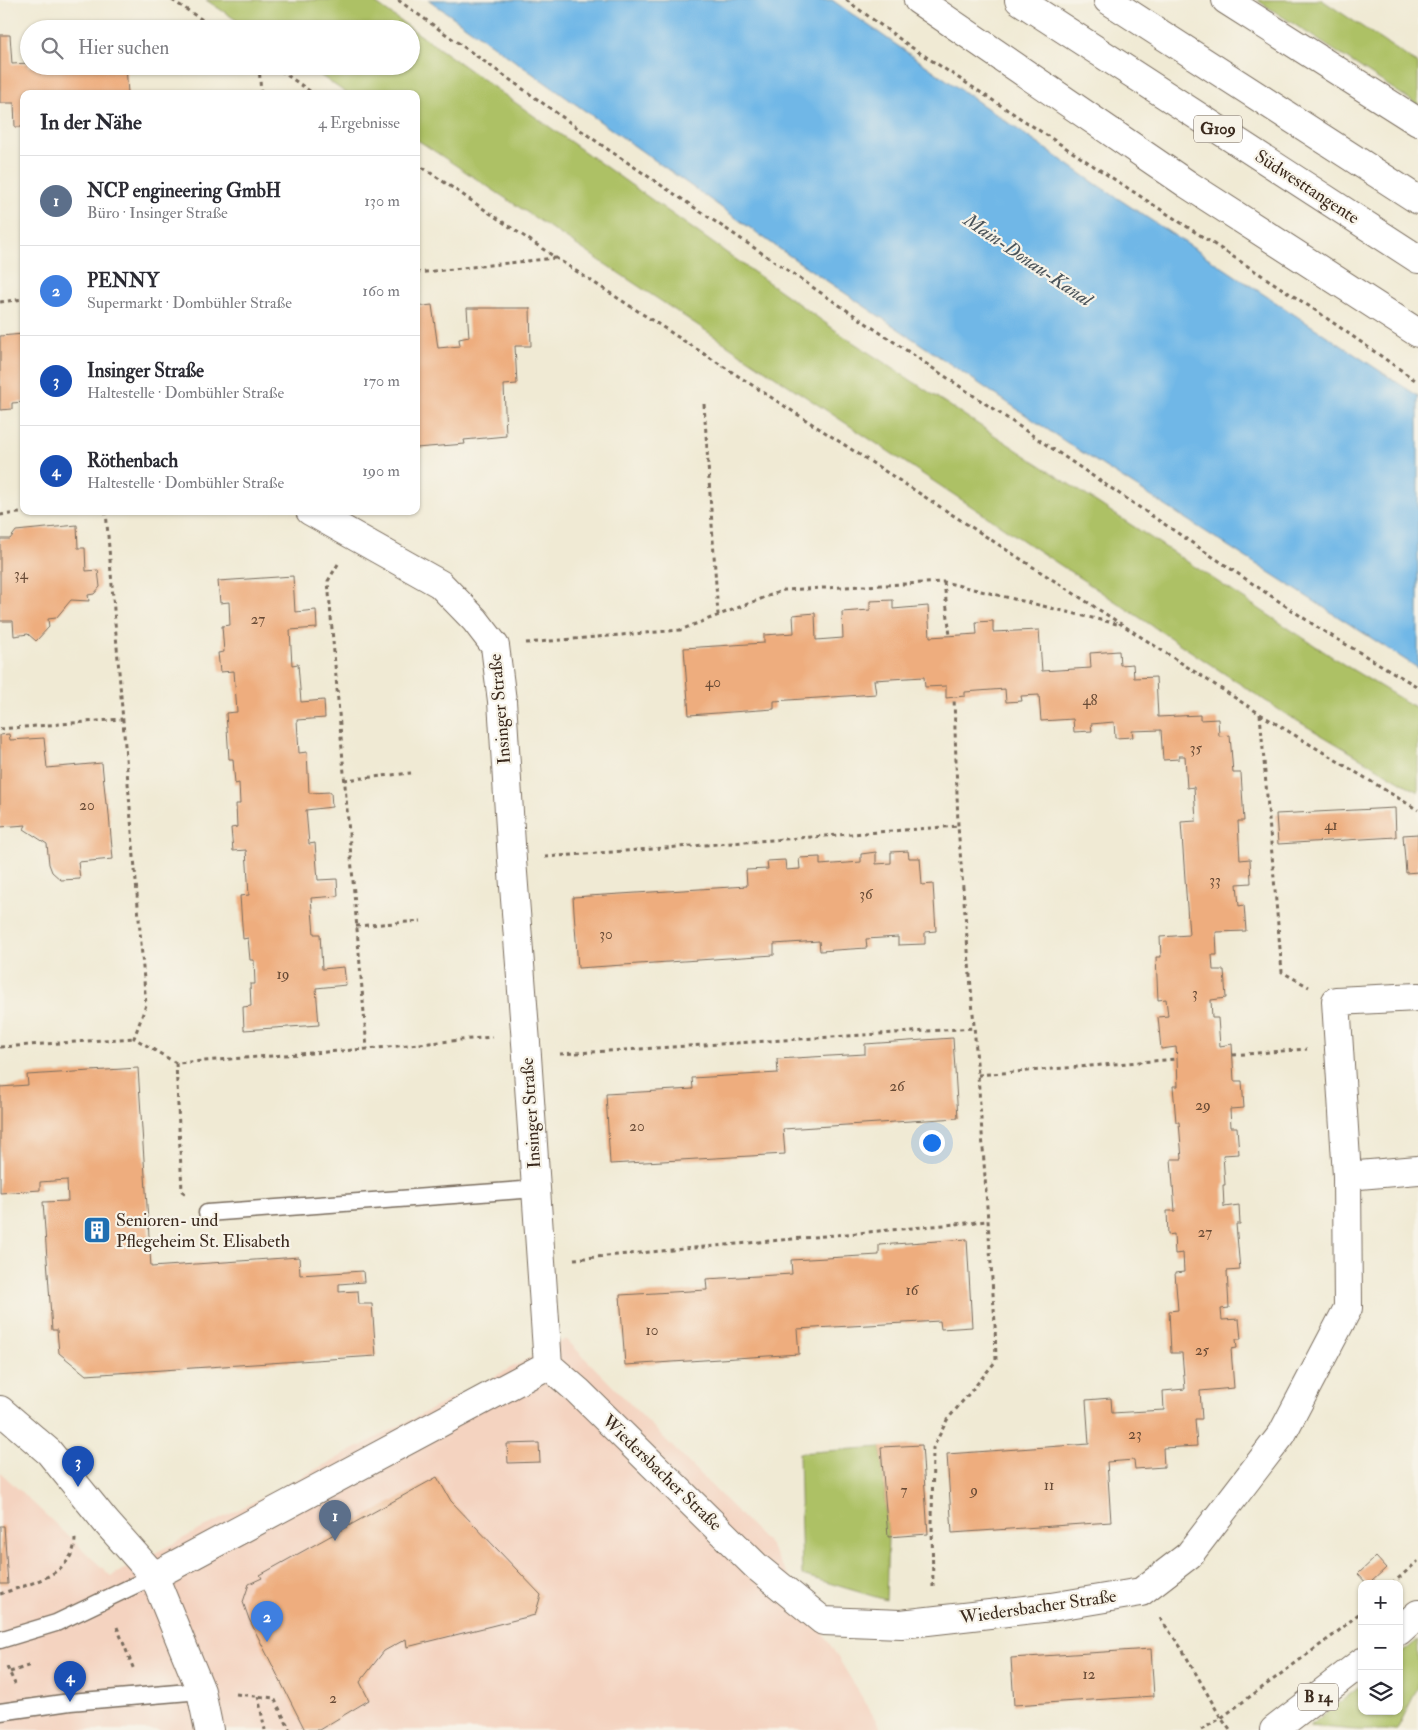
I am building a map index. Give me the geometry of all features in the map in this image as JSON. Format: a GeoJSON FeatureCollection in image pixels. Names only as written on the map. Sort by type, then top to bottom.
{"type":"FeatureCollection","features":[{"type":"Feature","properties":{"kind":"main road"},"geometry":{"type":"LineString","coordinates":[[918,0],[1187,184],[1418,333]]}},
{"type":"Feature","properties":{"kind":"main road","name":"Südwesttangente"},"geometry":{"type":"LineString","coordinates":[[1019,0],[1418,259]]}},
{"type":"Feature","properties":{"kind":"main road","name":"G109"},"geometry":{"type":"LineString","coordinates":[[1108,0],[1418,200]]}},
{"type":"Feature","properties":{"kind":"main road"},"geometry":{"type":"LineString","coordinates":[[1226,0],[1418,122]]}},
{"type":"Feature","properties":{"kind":"main road","name":"Insinger Straße"},"geometry":{"type":"LineString","coordinates":[[317,515],[440,584],[476,620],[495,646],[502,701],[548,1365]]}},
{"type":"Feature","properties":{"kind":"main road"},"geometry":{"type":"LineString","coordinates":[[1336,1002],[1418,997]]}},
{"type":"Feature","properties":{"kind":"main road","name":"Wiedersbacher Straße"},"geometry":{"type":"LineString","coordinates":[[548,1365],[578,1391],[757,1566],[823,1621],[901,1624],[1051,1607],[1141,1592],[1189,1555],[1282,1434],[1348,1308],[1347,1176],[1336,1002]]}},
{"type":"Feature","properties":{"kind":"main road"},"geometry":{"type":"LineString","coordinates":[[1347,1176],[1418,1170]]}},
{"type":"Feature","properties":{"kind":"main road"},"geometry":{"type":"LineString","coordinates":[[154,1576],[548,1365]]}},
{"type":"Feature","properties":{"kind":"main road"},"geometry":{"type":"LineString","coordinates":[[0,1410],[49,1452],[154,1576],[201,1690],[209,1730]]}},
{"type":"Feature","properties":{"kind":"main road"},"geometry":{"type":"LineString","coordinates":[[1403,1627],[1418,1614]]}},
{"type":"Feature","properties":{"kind":"main road","name":"B 14"},"geometry":{"type":"LineString","coordinates":[[1274,1730],[1358,1665]]}},
{"type":"Feature","properties":{"kind":"lane"},"geometry":{"type":"LineString","coordinates":[[207,1213],[536,1189]]}},
{"type":"Feature","properties":{"kind":"lane"},"geometry":{"type":"LineString","coordinates":[[0,1640],[56,1623],[154,1576]]}},
{"type":"Feature","properties":{"kind":"lane"},"geometry":{"type":"LineString","coordinates":[[0,1712],[70,1702],[201,1690]]}},
{"type":"Feature","properties":{"kind":"path"},"geometry":{"type":"LineString","coordinates":[[172,0],[202,20]]}},
{"type":"Feature","properties":{"kind":"path"},"geometry":{"type":"LineString","coordinates":[[398,0],[603,146],[1287,607],[1320,629],[1418,687]]}},
{"type":"Feature","properties":{"kind":"path"},"geometry":{"type":"LineString","coordinates":[[846,0],[911,46],[1314,310],[1418,382]]}},
{"type":"Feature","properties":{"kind":"path"},"geometry":{"type":"LineString","coordinates":[[260,75],[261,90]]}},
{"type":"Feature","properties":{"kind":"path"},"geometry":{"type":"LineString","coordinates":[[287,75],[308,90]]}},
{"type":"Feature","properties":{"kind":"path"},"geometry":{"type":"LineString","coordinates":[[420,166],[556,258],[1260,714],[1418,810]]}},
{"type":"Feature","properties":{"kind":"path"},"geometry":{"type":"LineString","coordinates":[[420,273],[556,258]]}},
{"type":"Feature","properties":{"kind":"path"},"geometry":{"type":"LineString","coordinates":[[0,302],[20,300]]}},
{"type":"Feature","properties":{"kind":"path"},"geometry":{"type":"LineString","coordinates":[[704,404],[718,615]]}},
{"type":"Feature","properties":{"kind":"path"},"geometry":{"type":"LineString","coordinates":[[0,515],[20,513]]}},
{"type":"Feature","properties":{"kind":"path"},"geometry":{"type":"LineString","coordinates":[[106,515],[146,1005],[134,1038]]}},
{"type":"Feature","properties":{"kind":"path"},"geometry":{"type":"LineString","coordinates":[[356,536],[328,581],[367,1049]]}},
{"type":"Feature","properties":{"kind":"path"},"geometry":{"type":"LineString","coordinates":[[495,646],[680,630],[784,590],[944,582],[1124,626]]}},
{"type":"Feature","properties":{"kind":"path"},"geometry":{"type":"LineString","coordinates":[[944,582],[950,636]]}},
{"type":"Feature","properties":{"kind":"path"},"geometry":{"type":"LineString","coordinates":[[934,1620],[932,1525],[934,1448],[947,1420],[996,1362],[978,1075],[958,826],[954,698]]}},
{"type":"Feature","properties":{"kind":"path"},"geometry":{"type":"LineString","coordinates":[[1260,714],[1282,972],[1336,1002]]}},
{"type":"Feature","properties":{"kind":"path"},"geometry":{"type":"LineString","coordinates":[[0,729],[122,719]]}},
{"type":"Feature","properties":{"kind":"path"},"geometry":{"type":"LineString","coordinates":[[344,780],[411,773]]}},
{"type":"Feature","properties":{"kind":"path"},"geometry":{"type":"LineString","coordinates":[[512,860],[958,826]]}},
{"type":"Feature","properties":{"kind":"path"},"geometry":{"type":"LineString","coordinates":[[356,926],[421,921]]}},
{"type":"Feature","properties":{"kind":"path"},"geometry":{"type":"LineString","coordinates":[[0,1047],[134,1038],[176,1063],[367,1049],[974,1028]]}},
{"type":"Feature","properties":{"kind":"path"},"geometry":{"type":"LineString","coordinates":[[1232,1055],[1339,1047]]}},
{"type":"Feature","properties":{"kind":"path"},"geometry":{"type":"LineString","coordinates":[[978,1075],[1176,1059]]}},
{"type":"Feature","properties":{"kind":"path"},"geometry":{"type":"LineString","coordinates":[[176,1063],[182,1191],[207,1213]]}},
{"type":"Feature","properties":{"kind":"path"},"geometry":{"type":"LineString","coordinates":[[541,1262],[988,1221]]}},
{"type":"Feature","properties":{"kind":"path"},"geometry":{"type":"LineString","coordinates":[[0,1594],[52,1575],[64,1565],[72,1553],[75,1545],[74,1536]]}},
{"type":"Feature","properties":{"kind":"path"},"geometry":{"type":"LineString","coordinates":[[1397,1580],[1418,1561]]}},
{"type":"Feature","properties":{"kind":"path"},"geometry":{"type":"LineString","coordinates":[[1141,1592],[1182,1649],[1221,1718],[1230,1730]]}},
{"type":"Feature","properties":{"kind":"path"},"geometry":{"type":"LineString","coordinates":[[1201,1730],[1221,1718],[1335,1634],[1358,1614]]}},
{"type":"Feature","properties":{"kind":"path"},"geometry":{"type":"LineString","coordinates":[[116,1627],[134,1670]]}},
{"type":"Feature","properties":{"kind":"path"},"geometry":{"type":"LineString","coordinates":[[12,1676],[9,1670],[31,1665]]}},
{"type":"Feature","properties":{"kind":"path"},"geometry":{"type":"LineString","coordinates":[[258,1696],[265,1730]]}},
{"type":"Feature","properties":{"kind":"path"},"geometry":{"type":"LineString","coordinates":[[274,1698],[290,1730]]}},
{"type":"Feature","properties":{"kind":"shaded area"},"geometry":{"type":"Polygon","coordinates":[[[566,1339],[769,1544],[882,1730],[0,1730],[0,1472],[111,1576],[566,1339]]]}},
{"type":"Feature","properties":{"kind":"green space"},"geometry":{"type":"Polygon","coordinates":[[[206,0],[371,0],[399,20],[236,20],[206,0]]]}},
{"type":"Feature","properties":{"kind":"green space"},"geometry":{"type":"Polygon","coordinates":[[[1257,0],[1322,0],[1418,64],[1418,105],[1257,0]]]}},
{"type":"Feature","properties":{"kind":"green space"},"geometry":{"type":"Polygon","coordinates":[[[420,35],[845,337],[1343,664],[1418,709],[1418,792],[1284,713],[420,142],[420,90],[342,90],[320,75],[420,75],[420,35]]]}},
{"type":"Feature","properties":{"kind":"green space"},"geometry":{"type":"Polygon","coordinates":[[[881,1447],[888,1537],[886,1600],[802,1575],[799,1453],[881,1447]]]}},
{"type":"Feature","properties":{"kind":"green space"},"geometry":{"type":"Polygon","coordinates":[[[1418,1640],[1418,1687],[1397,1730],[1358,1730],[1309,1726],[1358,1688],[1358,1715],[1403,1715],[1403,1652],[1418,1640]]]}},
{"type":"Feature","properties":{"kind":"water","name":"Main-Donau-Kanal"},"geometry":{"type":"Polygon","coordinates":[[[429,0],[832,0],[1093,182],[1418,396],[1418,668],[1066,442],[784,252],[429,0]]]}},
{"type":"Feature","properties":{"kind":"building"},"geometry":{"type":"Polygon","coordinates":[[[0,35],[10,35],[12,64],[20,64],[20,75],[127,75],[128,90],[20,90],[20,127],[15,127],[14,103],[0,103],[0,35]]]}},
{"type":"Feature","properties":{"kind":"building"},"geometry":{"type":"Polygon","coordinates":[[[432,305],[438,348],[460,346],[459,339],[469,337],[467,308],[530,308],[531,346],[515,346],[517,384],[504,385],[506,436],[464,440],[465,444],[420,448],[420,306],[432,305]]]}},
{"type":"Feature","properties":{"kind":"building"},"geometry":{"type":"Polygon","coordinates":[[[20,334],[20,402],[12,403],[12,409],[0,410],[0,336],[20,334]]]}},
{"type":"Feature","properties":{"kind":"building"},"geometry":{"type":"Polygon","coordinates":[[[77,525],[78,548],[85,548],[86,571],[98,570],[100,587],[94,594],[88,595],[89,601],[71,600],[56,618],[48,619],[49,627],[36,641],[28,634],[14,636],[13,621],[0,621],[0,539],[10,539],[16,531],[77,525]]]}},
{"type":"Feature","properties":{"kind":"building"},"geometry":{"type":"Polygon","coordinates":[[[293,576],[295,612],[316,610],[317,628],[290,630],[292,665],[298,664],[301,702],[324,700],[325,718],[297,720],[299,753],[307,752],[309,793],[331,792],[332,807],[306,810],[309,844],[315,843],[318,880],[337,879],[338,896],[311,898],[314,934],[320,934],[322,969],[344,967],[346,985],[316,988],[319,1025],[244,1030],[243,1007],[251,1006],[250,984],[255,984],[254,960],[250,960],[248,938],[243,939],[240,896],[249,895],[246,850],[233,851],[231,828],[237,827],[236,804],[240,804],[239,783],[235,784],[233,759],[229,759],[226,713],[237,712],[234,671],[220,672],[218,653],[224,652],[222,626],[230,625],[229,602],[220,603],[218,581],[293,576]]]}},
{"type":"Feature","properties":{"kind":"building"},"geometry":{"type":"Polygon","coordinates":[[[893,600],[893,609],[928,606],[930,637],[977,634],[976,622],[993,621],[993,632],[1039,630],[1042,671],[1091,668],[1090,653],[1119,651],[1120,665],[1133,664],[1134,678],[1156,677],[1158,717],[1200,715],[1200,720],[1218,719],[1219,736],[1230,735],[1233,773],[1241,773],[1244,821],[1238,821],[1240,860],[1250,859],[1251,883],[1237,884],[1239,906],[1244,905],[1246,931],[1216,932],[1217,955],[1212,955],[1213,970],[1224,970],[1226,998],[1211,1000],[1212,1018],[1218,1018],[1220,1046],[1232,1044],[1234,1081],[1242,1081],[1244,1108],[1230,1109],[1231,1127],[1237,1127],[1239,1154],[1223,1155],[1224,1207],[1239,1205],[1240,1224],[1236,1224],[1240,1270],[1227,1271],[1229,1308],[1221,1309],[1222,1320],[1239,1319],[1241,1339],[1236,1339],[1237,1348],[1231,1349],[1234,1388],[1200,1391],[1202,1419],[1195,1419],[1197,1446],[1163,1448],[1164,1467],[1135,1469],[1134,1460],[1107,1462],[1111,1522],[952,1533],[947,1454],[1089,1444],[1086,1400],[1111,1398],[1112,1413],[1164,1410],[1163,1391],[1185,1389],[1182,1353],[1171,1353],[1169,1311],[1178,1310],[1175,1273],[1184,1272],[1183,1253],[1175,1254],[1174,1234],[1168,1235],[1167,1211],[1175,1211],[1171,1159],[1182,1159],[1179,1122],[1176,1122],[1173,1086],[1178,1086],[1177,1059],[1176,1047],[1161,1049],[1158,1017],[1168,1016],[1166,999],[1158,1000],[1156,957],[1161,957],[1160,937],[1189,935],[1181,822],[1196,821],[1194,787],[1187,788],[1185,756],[1179,756],[1179,759],[1163,760],[1161,730],[1132,731],[1133,737],[1115,738],[1114,722],[1091,724],[1092,731],[1074,732],[1073,719],[1041,721],[1039,695],[1021,696],[1022,701],[1006,702],[1005,689],[965,692],[965,696],[946,698],[946,686],[925,687],[924,677],[874,680],[876,694],[774,701],[774,709],[689,715],[684,648],[764,643],[764,635],[794,633],[793,615],[815,613],[816,640],[843,638],[842,612],[870,610],[870,601],[893,600]]]}},
{"type":"Feature","properties":{"kind":"building"},"geometry":{"type":"Polygon","coordinates":[[[9,734],[10,740],[44,738],[47,768],[102,763],[113,859],[78,862],[80,879],[61,880],[52,872],[49,864],[47,844],[24,829],[26,825],[0,827],[0,735],[9,734]]]}},
{"type":"Feature","properties":{"kind":"building"},"geometry":{"type":"Polygon","coordinates":[[[1395,808],[1396,837],[1278,844],[1276,814],[1395,808]]]}},
{"type":"Feature","properties":{"kind":"building"},"geometry":{"type":"Polygon","coordinates":[[[1418,834],[1418,872],[1406,873],[1403,835],[1418,834]]]}},
{"type":"Feature","properties":{"kind":"building"},"geometry":{"type":"Polygon","coordinates":[[[908,851],[909,858],[920,858],[922,885],[933,884],[936,931],[925,932],[925,944],[898,945],[898,937],[866,939],[867,948],[820,951],[819,941],[774,944],[774,955],[578,968],[573,897],[747,886],[746,870],[768,869],[767,861],[785,860],[786,870],[800,869],[799,858],[820,857],[820,865],[861,862],[861,854],[876,852],[876,864],[891,863],[891,852],[908,851]]]}},
{"type":"Feature","properties":{"kind":"building"},"geometry":{"type":"Polygon","coordinates":[[[953,1038],[958,1118],[783,1129],[785,1154],[610,1164],[606,1094],[693,1089],[692,1078],[778,1073],[777,1059],[865,1054],[865,1044],[953,1038]]]}},
{"type":"Feature","properties":{"kind":"building","name":"Senioren- und Pflegeheim St. Elisabeth"},"geometry":{"type":"Polygon","coordinates":[[[138,1068],[151,1267],[299,1257],[300,1275],[363,1271],[364,1282],[339,1284],[339,1292],[358,1291],[359,1304],[372,1304],[376,1356],[86,1375],[59,1353],[57,1330],[52,1330],[43,1202],[68,1201],[67,1180],[40,1182],[40,1190],[0,1193],[0,1087],[28,1085],[27,1075],[138,1068]]]}},
{"type":"Feature","properties":{"kind":"building"},"geometry":{"type":"Polygon","coordinates":[[[967,1239],[972,1327],[941,1329],[940,1321],[797,1329],[799,1354],[625,1365],[620,1295],[707,1290],[706,1279],[792,1274],[791,1260],[879,1255],[879,1245],[967,1239]]]}},
{"type":"Feature","properties":{"kind":"building"},"geometry":{"type":"Polygon","coordinates":[[[539,1443],[540,1462],[508,1463],[507,1444],[539,1443]]]}},
{"type":"Feature","properties":{"kind":"building"},"geometry":{"type":"Polygon","coordinates":[[[922,1445],[928,1534],[888,1537],[881,1447],[922,1445]]]}},
{"type":"Feature","properties":{"kind":"building"},"geometry":{"type":"Polygon","coordinates":[[[437,1477],[451,1501],[541,1595],[535,1615],[407,1647],[406,1639],[384,1651],[360,1682],[369,1700],[319,1730],[305,1730],[249,1619],[243,1602],[249,1584],[262,1578],[260,1575],[437,1477]]]}},
{"type":"Feature","properties":{"kind":"building"},"geometry":{"type":"Polygon","coordinates":[[[0,1526],[4,1526],[8,1584],[0,1584],[0,1526]]]}},
{"type":"Feature","properties":{"kind":"building"},"geometry":{"type":"Polygon","coordinates":[[[1376,1557],[1386,1568],[1373,1580],[1363,1580],[1358,1574],[1376,1557]]]}},
{"type":"Feature","properties":{"kind":"building"},"geometry":{"type":"Polygon","coordinates":[[[1151,1649],[1154,1696],[1014,1705],[1011,1658],[1151,1649]]]}},
{"type":"Feature","properties":{"kind":"place","name":"Senioren- und Pflegeheim St. Elisabeth"},"geometry":{"type":"Point","coordinates":[97,1230]}},
{"type":"Feature","properties":{"kind":"place","name":"Insinger Straße"},"geometry":{"type":"Point","coordinates":[78,1487]}},
{"type":"Feature","properties":{"kind":"place","name":"NCP engineering GmbH"},"geometry":{"type":"Point","coordinates":[335,1541]}},
{"type":"Feature","properties":{"kind":"place","name":"PENNY"},"geometry":{"type":"Point","coordinates":[267,1642]}},
{"type":"Feature","properties":{"kind":"place","name":"Röthenbach"},"geometry":{"type":"Point","coordinates":[70,1702]}}]}
